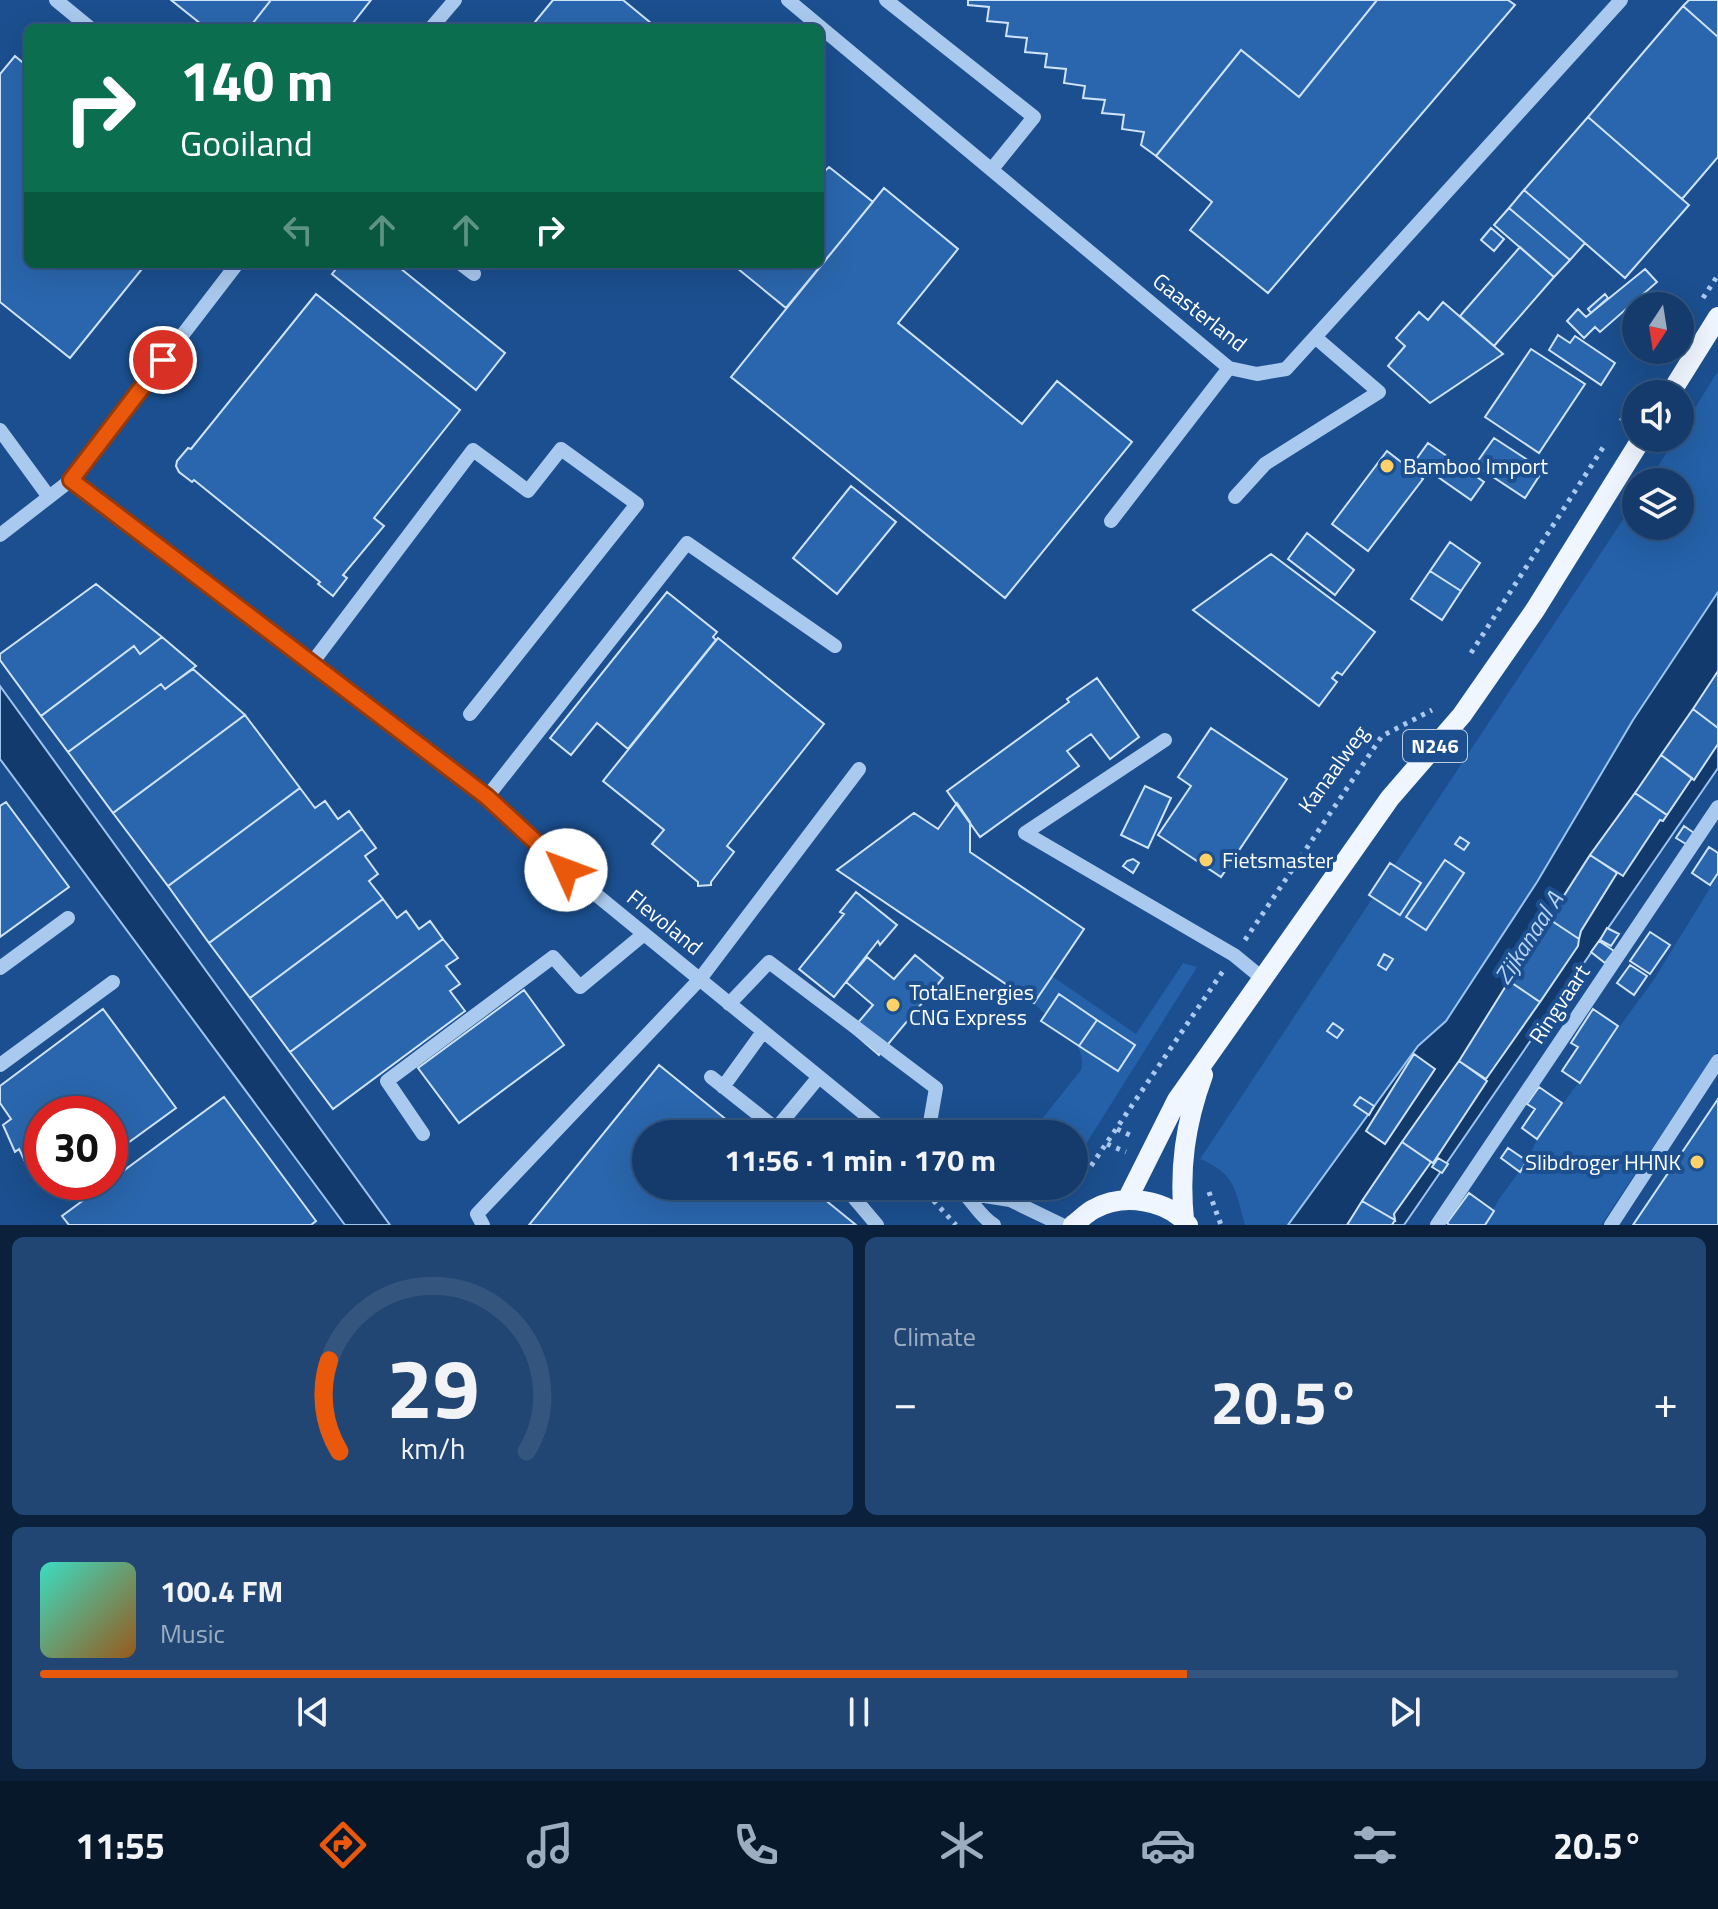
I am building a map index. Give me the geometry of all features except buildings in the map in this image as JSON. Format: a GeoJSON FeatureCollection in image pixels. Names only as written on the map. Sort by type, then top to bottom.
{"type":"FeatureCollection","features":[{"type":"Feature","properties":{"kind":"main road"},"geometry":{"type":"LineString","coordinates":[[1679,380],[1718,317]]}},
{"type":"Feature","properties":{"kind":"main road","name":"N246"},"geometry":{"type":"LineString","coordinates":[[1186,1222],[1148,1201],[1127,1200],[1177,1100],[1390,798],[1462,715],[1535,610],[1633,452]]}},
{"type":"Feature","properties":{"kind":"main road","name":"N246"},"geometry":{"type":"LineString","coordinates":[[1186,1222],[1181,1186],[1184,1143],[1192,1104],[1215,1046]]}},
{"type":"Feature","properties":{"kind":"main road"},"geometry":{"type":"LineString","coordinates":[[1073,1225],[1095,1208],[1127,1200]]}},
{"type":"Feature","properties":{"kind":"street"},"geometry":{"type":"LineString","coordinates":[[56,0],[85,24]]}},
{"type":"Feature","properties":{"kind":"street"},"geometry":{"type":"LineString","coordinates":[[434,24],[455,0]]}},
{"type":"Feature","properties":{"kind":"street","name":"Gaasterland"},"geometry":{"type":"LineString","coordinates":[[788,0],[817,24]]}},
{"type":"Feature","properties":{"kind":"street"},"geometry":{"type":"LineString","coordinates":[[886,0],[1034,117],[992,169]]}},
{"type":"Feature","properties":{"kind":"street","name":"Gaasterland"},"geometry":{"type":"LineString","coordinates":[[824,30],[1229,368],[1257,374],[1286,369],[1621,0]]}},
{"type":"Feature","properties":{"kind":"street"},"geometry":{"type":"LineString","coordinates":[[0,535],[71,480],[234,268]]}},
{"type":"Feature","properties":{"kind":"street"},"geometry":{"type":"LineString","coordinates":[[466,268],[474,274]]}},
{"type":"Feature","properties":{"kind":"street"},"geometry":{"type":"LineString","coordinates":[[1235,497],[1265,464],[1379,392],[1315,337]]}},
{"type":"Feature","properties":{"kind":"street"},"geometry":{"type":"LineString","coordinates":[[1111,521],[1229,368]]}},
{"type":"Feature","properties":{"kind":"street"},"geometry":{"type":"LineString","coordinates":[[0,430],[49,497]]}},
{"type":"Feature","properties":{"kind":"street"},"geometry":{"type":"LineString","coordinates":[[312,663],[473,450],[528,491],[561,449],[637,504],[470,714]]}},
{"type":"Feature","properties":{"kind":"street","name":"Flevoland"},"geometry":{"type":"LineString","coordinates":[[71,480],[487,797],[566,870],[867,1120]]}},
{"type":"Feature","properties":{"kind":"street"},"geometry":{"type":"LineString","coordinates":[[487,797],[687,543],[835,646]]}},
{"type":"Feature","properties":{"kind":"street"},"geometry":{"type":"LineString","coordinates":[[1165,740],[1025,833],[1234,955],[1262,978]]}},
{"type":"Feature","properties":{"kind":"street"},"geometry":{"type":"LineString","coordinates":[[483,1225],[477,1214],[700,979],[859,769]]}},
{"type":"Feature","properties":{"kind":"street","name":"Ringvaart"},"geometry":{"type":"LineString","coordinates":[[1437,1225],[1718,807]]}},
{"type":"Feature","properties":{"kind":"street"},"geometry":{"type":"LineString","coordinates":[[0,968],[68,918]]}},
{"type":"Feature","properties":{"kind":"street"},"geometry":{"type":"LineString","coordinates":[[423,1134],[387,1081],[553,957],[580,987],[644,934]]}},
{"type":"Feature","properties":{"kind":"street"},"geometry":{"type":"LineString","coordinates":[[729,1004],[769,962],[936,1088],[930,1120]]}},
{"type":"Feature","properties":{"kind":"street"},"geometry":{"type":"LineString","coordinates":[[0,1065],[113,982]]}},
{"type":"Feature","properties":{"kind":"street"},"geometry":{"type":"LineString","coordinates":[[723,1087],[762,1033]]}},
{"type":"Feature","properties":{"kind":"street"},"geometry":{"type":"LineString","coordinates":[[1611,1225],[1718,1061]]}},
{"type":"Feature","properties":{"kind":"street"},"geometry":{"type":"LineString","coordinates":[[711,1077],[766,1120]]}},
{"type":"Feature","properties":{"kind":"street"},"geometry":{"type":"LineString","coordinates":[[788,1120],[818,1078]]}},
{"type":"Feature","properties":{"kind":"street"},"geometry":{"type":"LineString","coordinates":[[856,1200],[877,1225]]}},
{"type":"Feature","properties":{"kind":"street"},"geometry":{"type":"LineString","coordinates":[[969,1200],[994,1225]]}},
{"type":"Feature","properties":{"kind":"street"},"geometry":{"type":"LineString","coordinates":[[1010,1200],[1062,1225]]}},
{"type":"Feature","properties":{"kind":"path"},"geometry":{"type":"LineString","coordinates":[[1619,423],[1622,419]]}},
{"type":"Feature","properties":{"kind":"path"},"geometry":{"type":"LineString","coordinates":[[1469,656],[1611,436]]}},
{"type":"Feature","properties":{"kind":"path","name":"Kanaalweg"},"geometry":{"type":"LineString","coordinates":[[1088,1168],[1382,736],[1436,708]]}},
{"type":"Feature","properties":{"kind":"path"},"geometry":{"type":"LineString","coordinates":[[933,1200],[956,1225]]}},
{"type":"Feature","properties":{"kind":"shaded area"},"geometry":{"type":"Polygon","coordinates":[[[1718,371],[1718,592],[1633,720],[1537,882],[1446,1021],[1418,1046],[1288,1225],[1245,1225],[1232,1184],[1221,1171],[1200,1159],[1622,521],[1622,540],[1694,540],[1694,468],[1657,468],[1667,452],[1694,452],[1694,410],[1718,371]]]}},
{"type":"Feature","properties":{"kind":"shaded area"},"geometry":{"type":"Polygon","coordinates":[[[1718,875],[1718,1050],[1601,1225],[1485,1225],[1499,1199],[1527,1161],[1537,1139],[1653,981],[1718,875]]]}},
{"type":"Feature","properties":{"kind":"shaded area"},"geometry":{"type":"Polygon","coordinates":[[[1183,963],[1197,967],[1088,1141],[1088,1120],[1041,1120],[1081,1070],[1082,1059],[1074,1041],[1034,1003],[1052,976],[1136,1034],[1183,963]]]}},
{"type":"Feature","properties":{"kind":"water","name":"Zijkanaal A"},"geometry":{"type":"Polygon","coordinates":[[[1718,592],[1718,768],[1404,1225],[1288,1225],[1418,1046],[1446,1021],[1537,882],[1633,720],[1718,592]]]}},
{"type":"Feature","properties":{"kind":"water"},"geometry":{"type":"Polygon","coordinates":[[[0,686],[390,1225],[345,1225],[0,759],[0,686]]]}},
{"type":"Feature","properties":{"kind":"place","name":"Bamboo Import"},"geometry":{"type":"Point","coordinates":[1387,466]}},
{"type":"Feature","properties":{"kind":"place","name":"Fietsmaster"},"geometry":{"type":"Point","coordinates":[1206,860]}},
{"type":"Feature","properties":{"kind":"place","name":"TotalEnergies CNG Express"},"geometry":{"type":"Point","coordinates":[893,1005]}},
{"type":"Feature","properties":{"kind":"place","name":"Slibdroger HHNK"},"geometry":{"type":"Point","coordinates":[1697,1162]}},
{"type":"Feature","properties":{"kind":"route"},"geometry":{"type":"LineString","coordinates":[[163,360],[71,480],[487,797],[566,870]]}}]}
